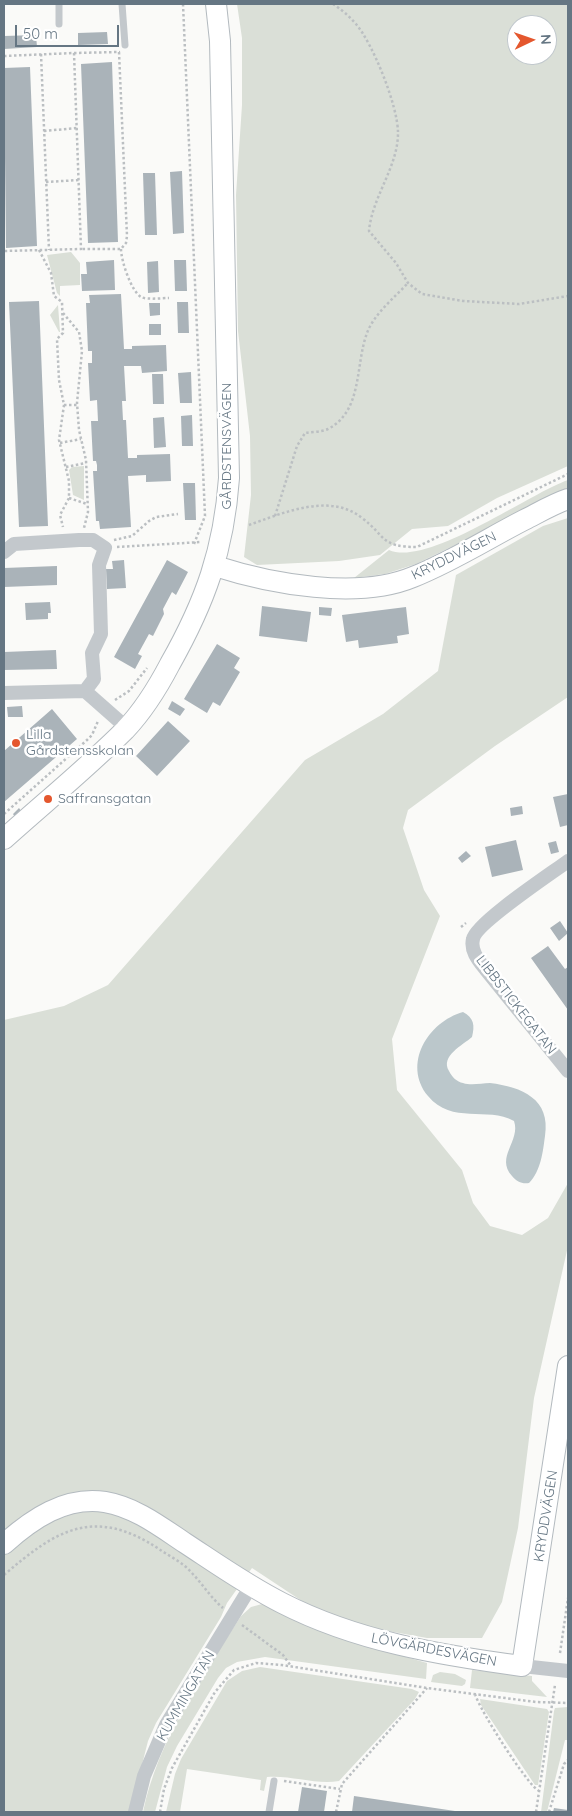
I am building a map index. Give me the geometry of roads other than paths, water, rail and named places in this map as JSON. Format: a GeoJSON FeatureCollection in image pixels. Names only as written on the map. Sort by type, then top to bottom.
{"type":"FeatureCollection","features":[{"type":"Feature","properties":{"kind":"street","name":"GÅRDSTENSVÄGEN"},"geometry":{"type":"LineString","coordinates":[[4,838],[127,728],[157,688],[189,630],[215,566],[227,515],[229,478],[220,41],[216,4]]}},
{"type":"Feature","properties":{"kind":"street","name":"KRYDDVÄGEN"},"geometry":{"type":"LineString","coordinates":[[215,566],[268,579],[312,586],[374,587],[411,578],[568,498]]}},
{"type":"Feature","properties":{"kind":"street"},"geometry":{"type":"LineString","coordinates":[[4,552],[14,544],[80,540],[93,540],[105,548],[99,566],[101,634],[92,653],[94,679],[85,691]]}},
{"type":"Feature","properties":{"kind":"street"},"geometry":{"type":"LineString","coordinates":[[4,693],[85,691],[111,705],[127,728]]}},
{"type":"Feature","properties":{"kind":"street","name":"LIBBSTICKEGATAN"},"geometry":{"type":"LineString","coordinates":[[568,861],[488,921],[475,934],[472,940],[475,955],[568,1071]]}},
{"type":"Feature","properties":{"kind":"street","name":"KRYDDVÄGEN"},"geometry":{"type":"LineString","coordinates":[[522,1666],[568,1366]]}},
{"type":"Feature","properties":{"kind":"street","name":"LÖVGÄRDESVÄGEN"},"geometry":{"type":"LineString","coordinates":[[4,1544],[26,1524],[51,1510],[70,1504],[104,1502],[144,1517],[251,1586],[311,1616],[370,1637],[440,1654],[568,1671]]}},
{"type":"Feature","properties":{"kind":"street","name":"KUMMINGATAN"},"geometry":{"type":"LineString","coordinates":[[135,1812],[144,1776],[166,1725],[251,1586]]}},
{"type":"Feature","properties":{"kind":"lane"},"geometry":{"type":"LineString","coordinates":[[59,4],[59,24]]}},
{"type":"Feature","properties":{"kind":"lane"},"geometry":{"type":"LineString","coordinates":[[122,4],[125,45]]}},
{"type":"Feature","properties":{"kind":"lane"},"geometry":{"type":"LineString","coordinates":[[269,1812],[274,1781]]}},
{"type":"Feature","properties":{"kind":"place","name":"Lilla Gårdstensskolan"},"geometry":{"type":"Point","coordinates":[16,743]}},
{"type":"Feature","properties":{"kind":"place","name":"Saffransgatan"},"geometry":{"type":"Point","coordinates":[48,799]}}]}
